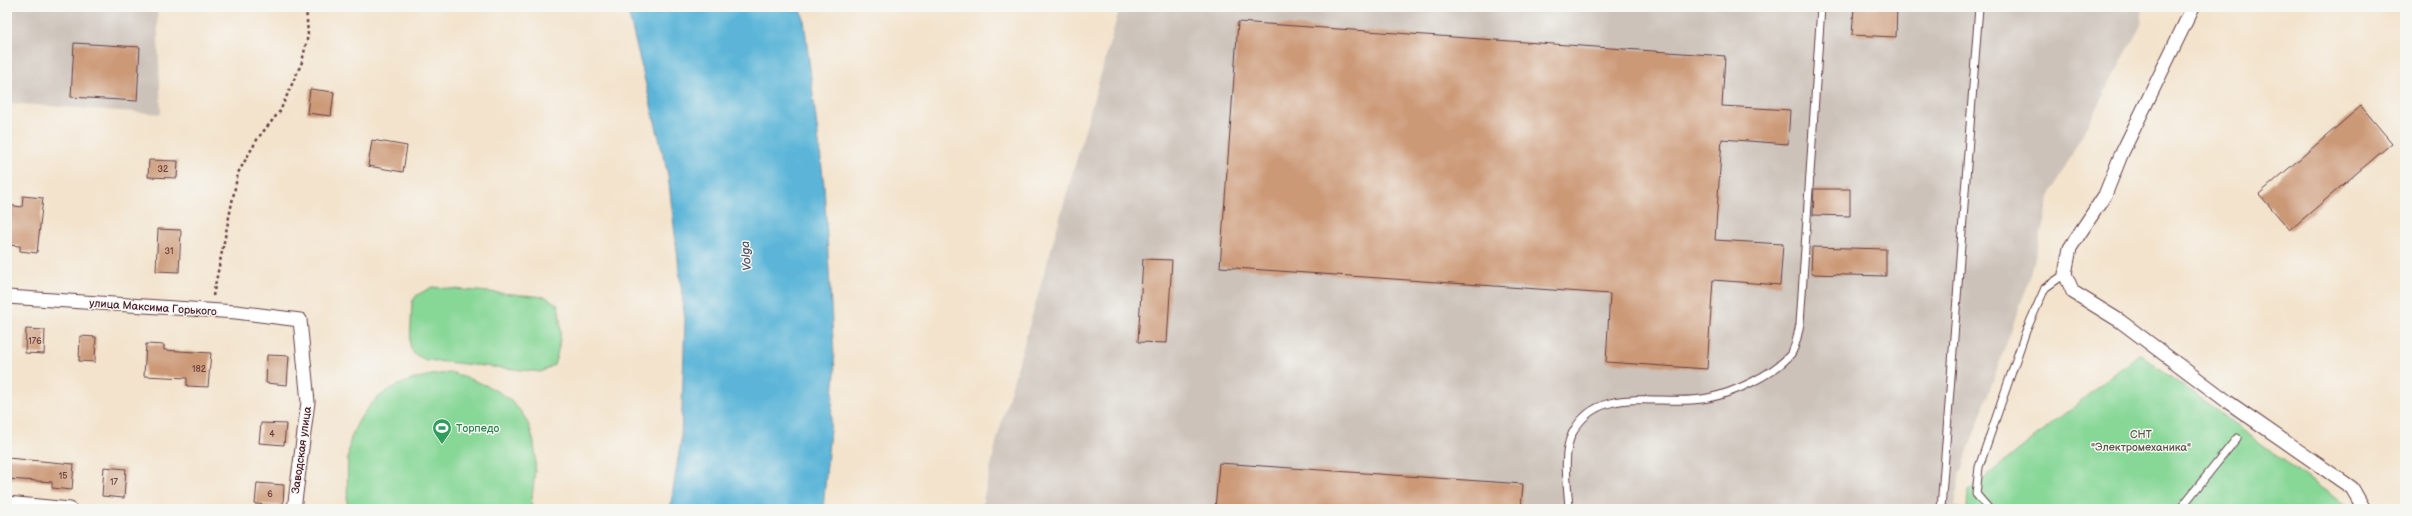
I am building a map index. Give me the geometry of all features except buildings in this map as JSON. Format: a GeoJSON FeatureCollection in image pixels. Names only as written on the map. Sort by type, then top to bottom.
{"type":"FeatureCollection","features":[{"type":"Feature","properties":{"kind":"street"},"geometry":{"type":"LineString","coordinates":[[2193,7],[2121,155],[2105,195],[2070,248],[2065,274],[2073,292],[2120,321],[2228,402],[2352,488],[2364,509]]}},
{"type":"Feature","properties":{"kind":"street","name":"улица Максима Горького"},"geometry":{"type":"LineString","coordinates":[[7,298],[210,310],[300,320]]}},
{"type":"Feature","properties":{"kind":"street","name":"Заводская улица"},"geometry":{"type":"LineString","coordinates":[[294,509],[308,402],[300,320]]}},
{"type":"Feature","properties":{"kind":"street"},"geometry":{"type":"LineString","coordinates":[[7,503],[70,509]]}},
{"type":"Feature","properties":{"kind":"lane"},"geometry":{"type":"LineString","coordinates":[[1569,509],[1567,455],[1572,434],[1590,411],[1602,404],[1617,401],[1708,398],[1758,380],[1791,355],[1800,324],[1821,7]]}},
{"type":"Feature","properties":{"kind":"lane"},"geometry":{"type":"LineString","coordinates":[[1941,509],[1979,7]]}},
{"type":"Feature","properties":{"kind":"lane"},"geometry":{"type":"LineString","coordinates":[[1989,509],[1976,494],[1979,467],[2026,331],[2045,288],[2065,274]]}},
{"type":"Feature","properties":{"kind":"lane"},"geometry":{"type":"LineString","coordinates":[[2180,509],[2237,438]]}},
{"type":"Feature","properties":{"kind":"path"},"geometry":{"type":"LineString","coordinates":[[210,310],[238,173],[258,138],[280,111],[302,62],[308,35],[306,7]]}},
{"type":"Feature","properties":{"kind":"shaded area"},"geometry":{"type":"Polygon","coordinates":[[[7,7],[157,7],[161,114],[7,103],[7,7]]]}},
{"type":"Feature","properties":{"kind":"shaded area"},"geometry":{"type":"Polygon","coordinates":[[[1120,7],[2143,7],[2141,25],[2051,193],[2031,275],[1959,475],[1955,506],[1967,509],[981,509],[998,435],[1120,7]]]}},
{"type":"Feature","properties":{"kind":"green space"},"geometry":{"type":"Polygon","coordinates":[[[432,287],[546,297],[558,305],[559,312],[559,343],[554,365],[541,372],[426,360],[414,354],[410,346],[412,302],[417,295],[432,287]]]}},
{"type":"Feature","properties":{"kind":"green space","name":"СНТ \"Электромеханика\""},"geometry":{"type":"Polygon","coordinates":[[[2139,354],[2350,509],[1967,509],[1968,491],[2139,354]]]}},
{"type":"Feature","properties":{"kind":"green space","name":"Торпедо"},"geometry":{"type":"Polygon","coordinates":[[[453,373],[483,384],[508,398],[518,408],[526,420],[532,434],[535,451],[535,472],[531,509],[347,509],[349,444],[358,422],[367,409],[378,398],[405,382],[436,374],[453,373]]]}},
{"type":"Feature","properties":{"kind":"water","name":"Volga"},"geometry":{"type":"Polygon","coordinates":[[[627,7],[800,7],[804,20],[824,185],[835,373],[823,509],[670,509],[681,440],[685,319],[668,175],[627,7]]]}},
{"type":"Feature","properties":{"kind":"place","name":"Торпедо"},"geometry":{"type":"Point","coordinates":[442,445]}}]}
